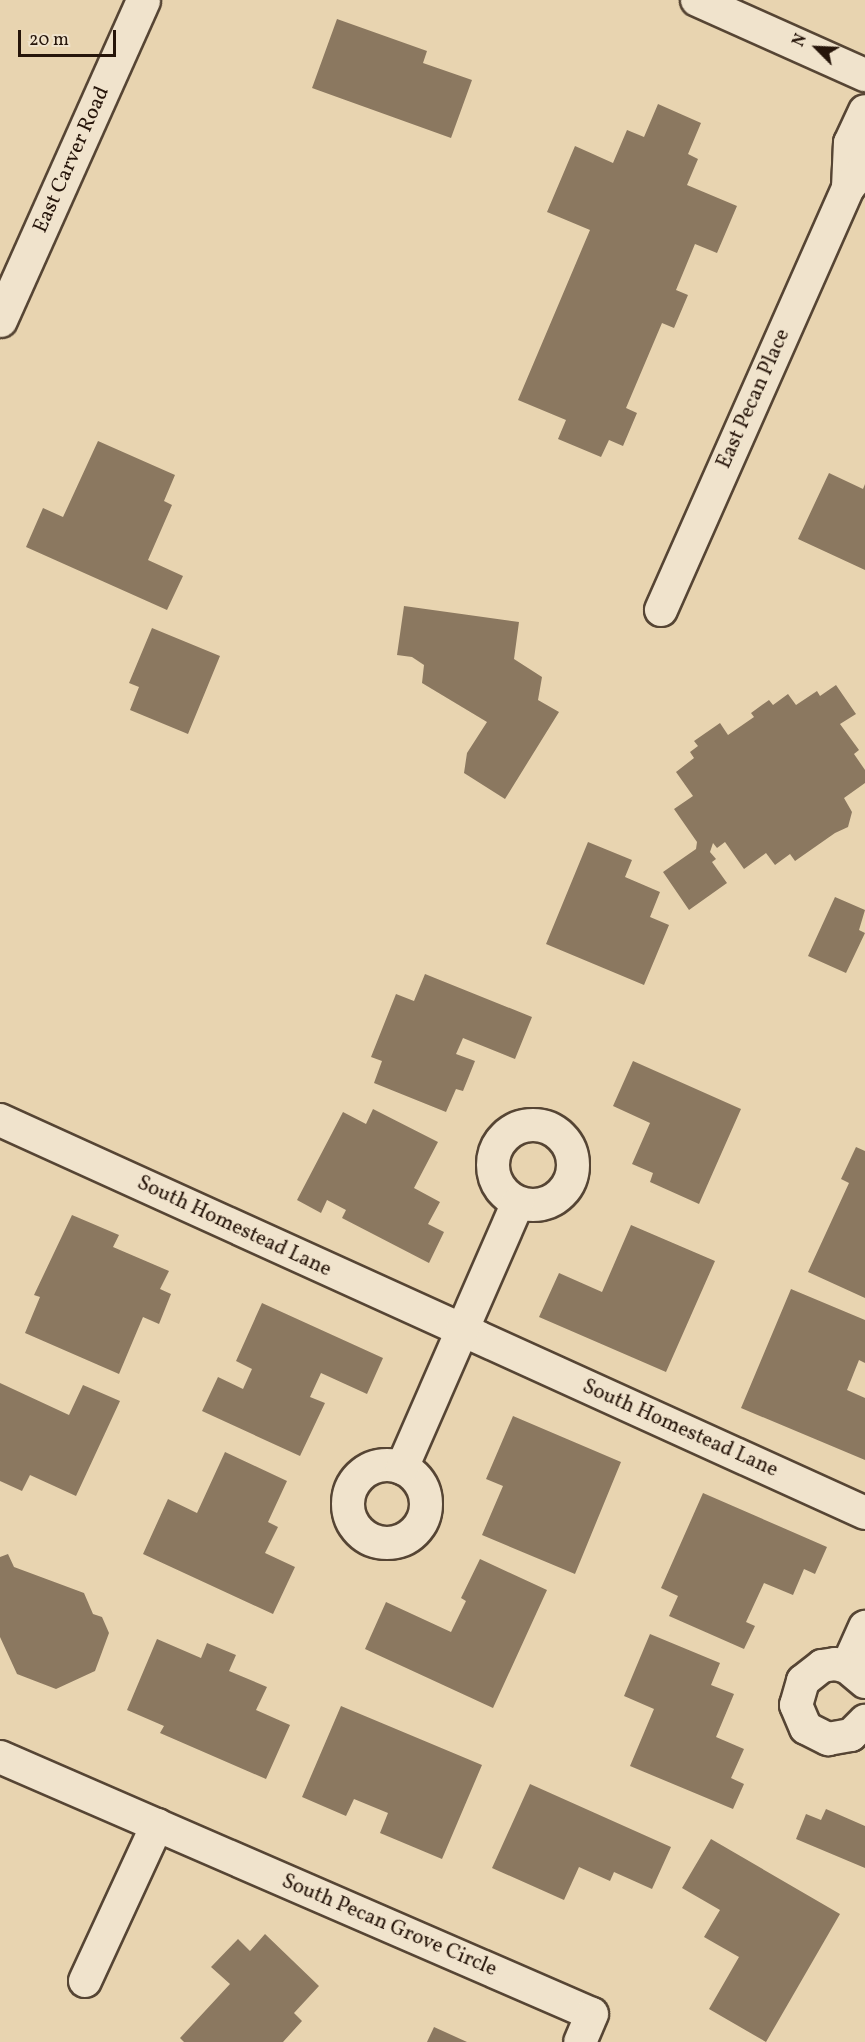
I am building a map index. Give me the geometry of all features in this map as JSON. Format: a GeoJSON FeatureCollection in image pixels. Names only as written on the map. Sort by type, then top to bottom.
{"type":"FeatureCollection","features":[{"type":"Feature","properties":{"kind":"street","name":"East Carver Road"},"geometry":{"type":"LineString","coordinates":[[0,320],[143,0]]}},
{"type":"Feature","properties":{"kind":"street"},"geometry":{"type":"LineString","coordinates":[[697,0],[865,75]]}},
{"type":"Feature","properties":{"kind":"street","name":"East Pecan Place"},"geometry":{"type":"LineString","coordinates":[[661,610],[856,178],[850,144],[865,111]]}},
{"type":"Feature","properties":{"kind":"street","name":"South Homestead Lane"},"geometry":{"type":"LineString","coordinates":[[2,1126],[865,1513]]}},
{"type":"Feature","properties":{"kind":"street"},"geometry":{"type":"LineString","coordinates":[[402,1468],[518,1203]]}},
{"type":"Feature","properties":{"kind":"street"},"geometry":{"type":"LineString","coordinates":[[865,1627],[856,1675],[835,1664],[822,1666],[802,1681],[796,1705],[799,1717],[806,1728],[828,1739],[851,1735],[865,1721]]}},
{"type":"Feature","properties":{"kind":"street","name":"South Pecan Grove Circle"},"geometry":{"type":"LineString","coordinates":[[0,1757],[592,2014],[580,2042]]}},
{"type":"Feature","properties":{"kind":"street"},"geometry":{"type":"LineString","coordinates":[[85,1981],[157,1825]]}},
{"type":"Feature","properties":{"kind":"building"},"geometry":{"type":"Polygon","coordinates":[[[337,19],[427,51],[423,63],[472,80],[451,138],[312,88],[337,19]]]}},
{"type":"Feature","properties":{"kind":"building"},"geometry":{"type":"Polygon","coordinates":[[[658,104],[701,123],[688,154],[698,159],[687,185],[737,206],[717,253],[695,244],[676,290],[688,295],[674,328],[662,323],[626,408],[637,413],[623,446],[609,440],[601,457],[558,439],[566,420],[518,400],[590,230],[547,212],[575,146],[613,163],[627,130],[644,137],[658,104]]]}},
{"type":"Feature","properties":{"kind":"building"},"geometry":{"type":"Polygon","coordinates":[[[98,441],[175,475],[164,501],[172,505],[148,560],[183,576],[167,610],[26,547],[43,508],[63,517],[98,441]]]}},
{"type":"Feature","properties":{"kind":"building"},"geometry":{"type":"Polygon","coordinates":[[[829,473],[863,489],[865,484],[865,570],[798,539],[829,473]]]}},
{"type":"Feature","properties":{"kind":"building"},"geometry":{"type":"Polygon","coordinates":[[[404,606],[519,622],[514,659],[542,677],[538,700],[559,712],[505,799],[464,773],[467,753],[487,722],[422,683],[424,665],[412,657],[397,655],[404,606]]]}},
{"type":"Feature","properties":{"kind":"building"},"geometry":{"type":"Polygon","coordinates":[[[152,628],[220,656],[188,734],[130,710],[139,687],[129,683],[152,628]]]}},
{"type":"Feature","properties":{"kind":"building"},"geometry":{"type":"Polygon","coordinates":[[[836,685],[856,714],[840,724],[859,750],[854,754],[865,770],[865,783],[844,798],[852,812],[848,827],[835,833],[795,861],[790,854],[775,865],[766,853],[744,869],[725,842],[717,848],[713,843],[710,852],[716,859],[712,862],[727,883],[689,910],[663,872],[696,849],[697,842],[674,809],[693,796],[676,772],[694,758],[690,752],[698,746],[694,741],[720,723],[728,735],[754,717],[751,713],[769,700],[773,705],[788,694],[796,705],[817,691],[820,696],[836,685]]]}},
{"type":"Feature","properties":{"kind":"building"},"geometry":{"type":"Polygon","coordinates":[[[588,842],[632,860],[625,877],[660,892],[650,917],[669,925],[644,985],[546,944],[588,842]]]}},
{"type":"Feature","properties":{"kind":"building"},"geometry":{"type":"Polygon","coordinates":[[[835,897],[865,910],[859,930],[865,933],[846,973],[808,956],[835,897]]]}},
{"type":"Feature","properties":{"kind":"building"},"geometry":{"type":"Polygon","coordinates":[[[425,974],[532,1017],[515,1059],[463,1038],[456,1054],[475,1061],[463,1091],[456,1089],[446,1112],[374,1083],[382,1061],[371,1057],[396,994],[414,1001],[425,974]]]}},
{"type":"Feature","properties":{"kind":"building"},"geometry":{"type":"Polygon","coordinates":[[[633,1061],[741,1109],[699,1204],[650,1182],[653,1173],[632,1164],[650,1123],[613,1106],[633,1061]]]}},
{"type":"Feature","properties":{"kind":"building"},"geometry":{"type":"Polygon","coordinates":[[[373,1109],[438,1142],[414,1188],[440,1202],[428,1224],[444,1232],[429,1263],[342,1218],[346,1210],[327,1200],[321,1213],[297,1200],[343,1112],[366,1124],[373,1109]]]}},
{"type":"Feature","properties":{"kind":"building"},"geometry":{"type":"Polygon","coordinates":[[[856,1147],[865,1151],[865,1298],[808,1272],[849,1183],[841,1179],[856,1147]]]}},
{"type":"Feature","properties":{"kind":"building"},"geometry":{"type":"Polygon","coordinates":[[[72,1215],[119,1235],[113,1247],[169,1271],[160,1289],[171,1294],[159,1324],[143,1317],[119,1374],[25,1333],[40,1297],[34,1295],[72,1215]]]}},
{"type":"Feature","properties":{"kind":"building"},"geometry":{"type":"Polygon","coordinates":[[[631,1225],[715,1261],[666,1372],[539,1317],[559,1273],[602,1292],[631,1225]]]}},
{"type":"Feature","properties":{"kind":"building"},"geometry":{"type":"Polygon","coordinates":[[[791,1289],[865,1320],[865,1363],[859,1360],[847,1390],[865,1398],[865,1460],[741,1408],[791,1289]]]}},
{"type":"Feature","properties":{"kind":"building"},"geometry":{"type":"Polygon","coordinates":[[[262,1303],[383,1358],[367,1394],[321,1373],[310,1397],[325,1403],[300,1456],[202,1411],[218,1377],[243,1389],[252,1369],[236,1361],[262,1303]]]}},
{"type":"Feature","properties":{"kind":"building"},"geometry":{"type":"Polygon","coordinates":[[[0,1383],[69,1415],[83,1385],[120,1401],[76,1496],[30,1475],[22,1491],[0,1481],[0,1383]]]}},
{"type":"Feature","properties":{"kind":"building"},"geometry":{"type":"Polygon","coordinates":[[[513,1416],[621,1462],[575,1574],[482,1535],[503,1486],[486,1479],[513,1416]]]}},
{"type":"Feature","properties":{"kind":"building"},"geometry":{"type":"Polygon","coordinates":[[[225,1452],[287,1481],[268,1522],[278,1527],[265,1553],[295,1567],[273,1614],[143,1554],[168,1499],[197,1513],[225,1452]]]}},
{"type":"Feature","properties":{"kind":"building"},"geometry":{"type":"Polygon","coordinates":[[[703,1493],[827,1547],[815,1574],[804,1569],[793,1595],[764,1583],[746,1622],[755,1626],[744,1649],[669,1616],[678,1596],[661,1588],[703,1493]]]}},
{"type":"Feature","properties":{"kind":"building"},"geometry":{"type":"Polygon","coordinates":[[[8,1554],[14,1567],[84,1593],[93,1614],[102,1617],[109,1633],[95,1671],[56,1689],[17,1674],[0,1637],[0,1557],[8,1554]]]}},
{"type":"Feature","properties":{"kind":"building"},"geometry":{"type":"Polygon","coordinates":[[[480,1559],[547,1590],[493,1708],[365,1649],[386,1602],[451,1632],[466,1601],[461,1598],[480,1559]]]}},
{"type":"Feature","properties":{"kind":"building"},"geometry":{"type":"Polygon","coordinates":[[[650,1634],[720,1663],[711,1685],[734,1694],[716,1737],[744,1749],[731,1778],[744,1784],[733,1809],[630,1766],[654,1709],[624,1696],[650,1634]]]}},
{"type":"Feature","properties":{"kind":"building"},"geometry":{"type":"Polygon","coordinates":[[[157,1639],[201,1658],[207,1643],[236,1655],[229,1671],[267,1687],[256,1710],[290,1725],[266,1779],[160,1733],[164,1726],[127,1710],[157,1639]]]}},
{"type":"Feature","properties":{"kind":"building"},"geometry":{"type":"Polygon","coordinates":[[[341,1706],[482,1765],[442,1859],[380,1833],[388,1813],[354,1799],[346,1816],[302,1797],[341,1706]]]}},
{"type":"Feature","properties":{"kind":"building"},"geometry":{"type":"Polygon","coordinates":[[[530,1784],[671,1847],[652,1889],[614,1872],[610,1881],[579,1867],[564,1900],[492,1868],[530,1784]]]}},
{"type":"Feature","properties":{"kind":"building"},"geometry":{"type":"Polygon","coordinates":[[[826,1809],[865,1826],[865,1868],[796,1839],[806,1814],[821,1820],[826,1809]]]}},
{"type":"Feature","properties":{"kind":"building"},"geometry":{"type":"Polygon","coordinates":[[[711,1839],[840,1914],[766,2042],[709,2009],[739,1957],[704,1937],[720,1910],[682,1888],[711,1839]]]}},
{"type":"Feature","properties":{"kind":"building"},"geometry":{"type":"Polygon","coordinates":[[[265,1934],[319,1986],[294,2013],[302,2021],[283,2042],[184,2042],[180,2038],[230,1984],[211,1967],[238,1939],[250,1951],[265,1934]]]}},
{"type":"Feature","properties":{"kind":"building"},"geometry":{"type":"Polygon","coordinates":[[[434,2027],[467,2042],[427,2042],[434,2027]]]}}]}
